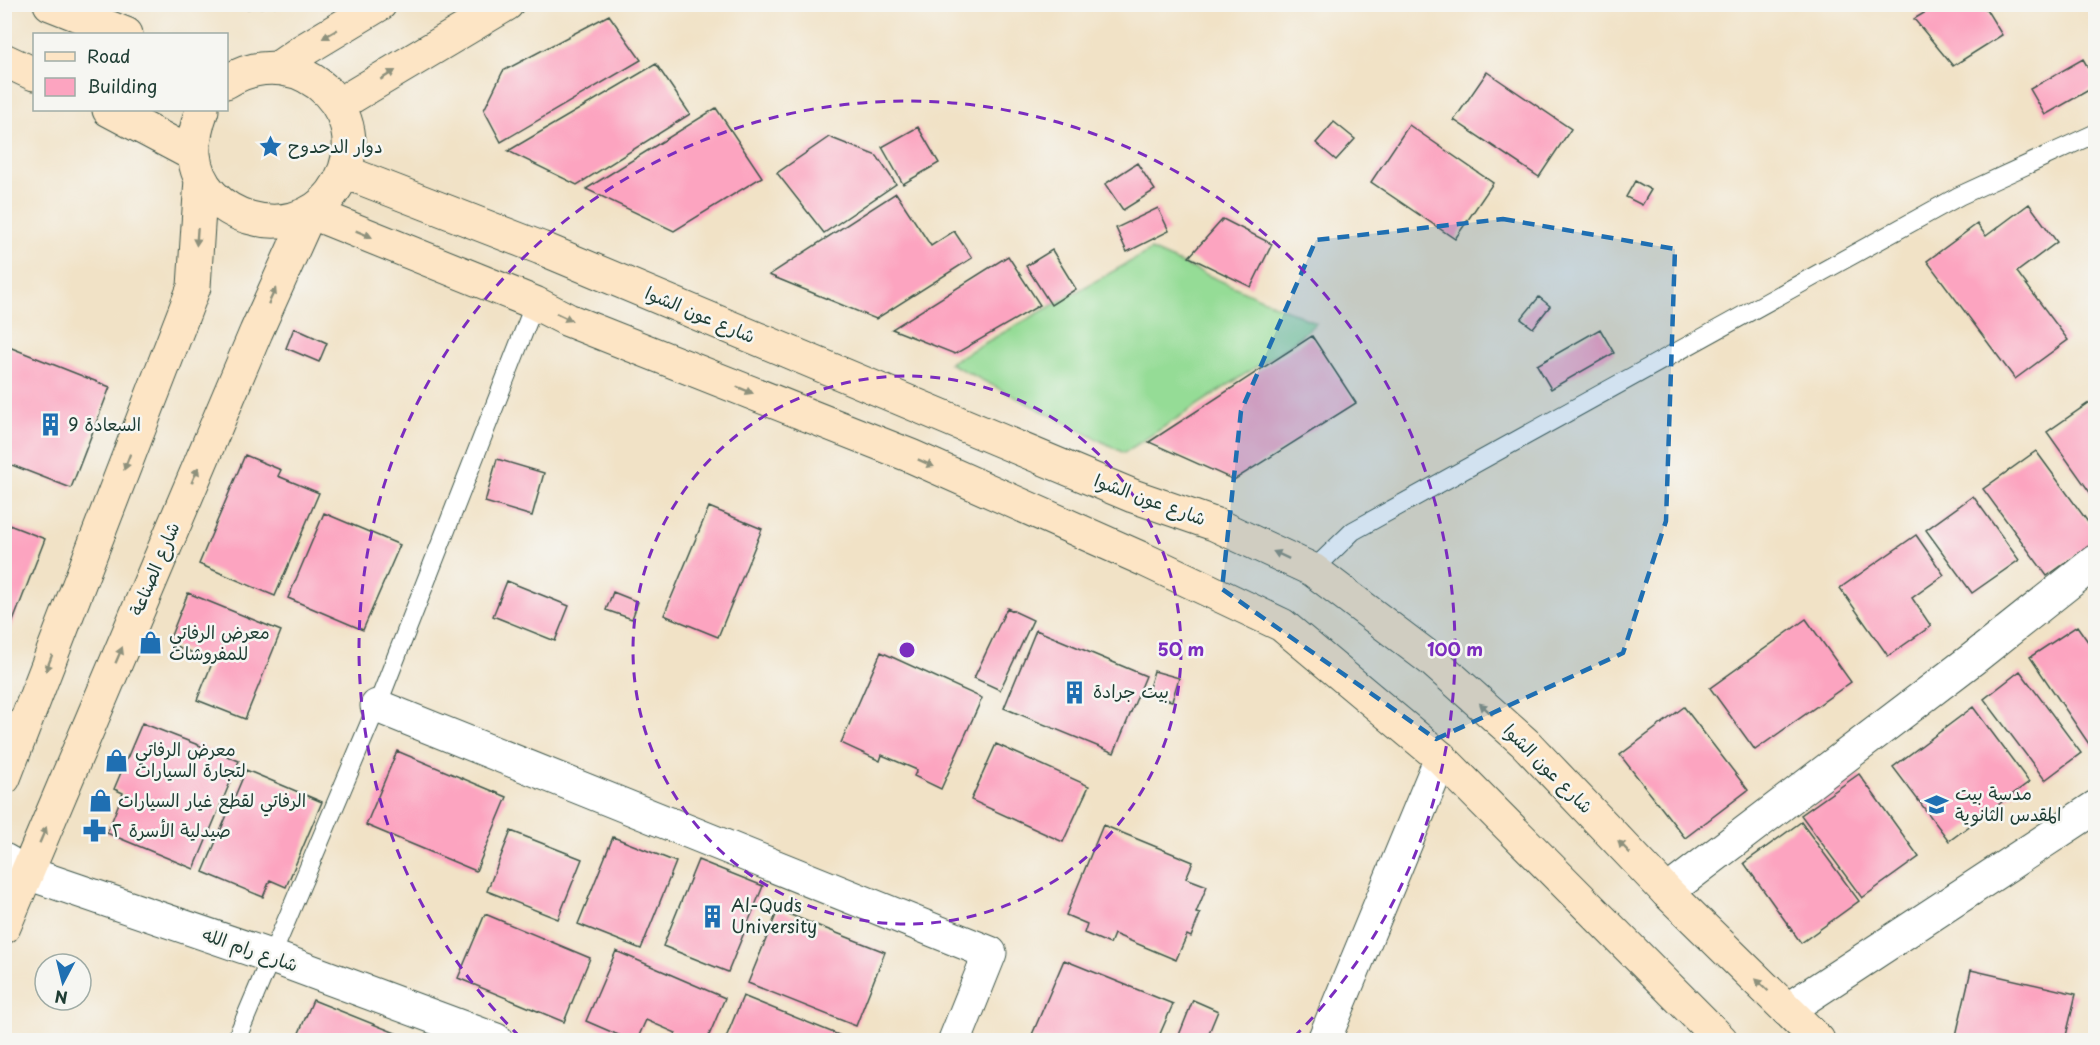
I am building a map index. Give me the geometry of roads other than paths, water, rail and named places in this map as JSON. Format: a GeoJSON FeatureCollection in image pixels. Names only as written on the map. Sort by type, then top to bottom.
{"type":"FeatureCollection","features":[{"type":"Feature","properties":{"kind":"main road"},"geometry":{"type":"LineString","coordinates":[[50,4],[123,33]]}},
{"type":"Feature","properties":{"kind":"main road"},"geometry":{"type":"LineString","coordinates":[[279,67],[380,4]]}},
{"type":"Feature","properties":{"kind":"main road"},"geometry":{"type":"LineString","coordinates":[[338,105],[507,4]]}},
{"type":"Feature","properties":{"kind":"main road"},"geometry":{"type":"LineString","coordinates":[[4,60],[33,74]]}},
{"type":"Feature","properties":{"kind":"main road"},"geometry":{"type":"LineString","coordinates":[[111,111],[138,124],[198,167],[216,199],[236,214],[259,221],[285,221],[310,212],[331,195],[345,172],[349,156],[349,138],[346,121],[338,105],[322,86],[302,73],[279,67],[258,68],[228,81]]}},
{"type":"Feature","properties":{"kind":"main road"},"geometry":{"type":"LineString","coordinates":[[4,778],[194,287],[198,167],[195,129],[202,111]]}},
{"type":"Feature","properties":{"kind":"main road","name":"شارع عون الشوا"},"geometry":{"type":"LineString","coordinates":[[345,172],[541,248],[1132,496],[1214,524],[1313,570],[1432,660],[1525,743],[1666,892],[1818,1041]]}},
{"type":"Feature","properties":{"kind":"main road"},"geometry":{"type":"LineString","coordinates":[[310,212],[535,303],[568,320],[911,456],[1145,560],[1282,625],[1441,758],[1721,1041]]}},
{"type":"Feature","properties":{"kind":"main road","name":"شارع الصناعة"},"geometry":{"type":"LineString","coordinates":[[4,927],[16,866],[310,212]]}},
{"type":"Feature","properties":{"kind":"street"},"geometry":{"type":"LineString","coordinates":[[1666,892],[1974,658],[2096,561]]}},
{"type":"Feature","properties":{"kind":"street"},"geometry":{"type":"LineString","coordinates":[[377,706],[990,953],[956,1041]]}},
{"type":"Feature","properties":{"kind":"street"},"geometry":{"type":"LineString","coordinates":[[1324,1041],[1441,758]]}},
{"type":"Feature","properties":{"kind":"street"},"geometry":{"type":"LineString","coordinates":[[1787,1010],[2096,807]]}},
{"type":"Feature","properties":{"kind":"street","name":"شارع رام الله"},"geometry":{"type":"LineString","coordinates":[[16,866],[270,956],[496,1041]]}},
{"type":"Feature","properties":{"kind":"lane"},"geometry":{"type":"LineString","coordinates":[[1313,570],[1353,531],[1959,196],[2096,133]]}},
{"type":"Feature","properties":{"kind":"lane"},"geometry":{"type":"LineString","coordinates":[[236,1041],[377,706],[535,303]]}},
{"type":"Feature","properties":{"kind":"place","name":"دوار الدحدوح"},"geometry":{"type":"Point","coordinates":[270,147]}},
{"type":"Feature","properties":{"kind":"place","name":"السعادة 9"},"geometry":{"type":"Point","coordinates":[50,425]}},
{"type":"Feature","properties":{"kind":"place","name":"معرض الرفاتي للمفروشات"},"geometry":{"type":"Point","coordinates":[151,643]}},
{"type":"Feature","properties":{"kind":"place","name":"بيت جرادة"},"geometry":{"type":"Point","coordinates":[1075,692]}},
{"type":"Feature","properties":{"kind":"place","name":"معرض الرفاتي لتجارة السيارات"},"geometry":{"type":"Point","coordinates":[117,760]}},
{"type":"Feature","properties":{"kind":"place","name":"الرفاتي لقطع غيار السيارات"},"geometry":{"type":"Point","coordinates":[100,801]}},
{"type":"Feature","properties":{"kind":"place","name":"مدسة بيت المقدس الثانوية"},"geometry":{"type":"Point","coordinates":[1937,804]}},
{"type":"Feature","properties":{"kind":"place","name":"صيدلية الأسرة ٢"},"geometry":{"type":"Point","coordinates":[94,831]}},
{"type":"Feature","properties":{"kind":"place","name":"Al-Quds University"},"geometry":{"type":"Point","coordinates":[713,916]}}]}
